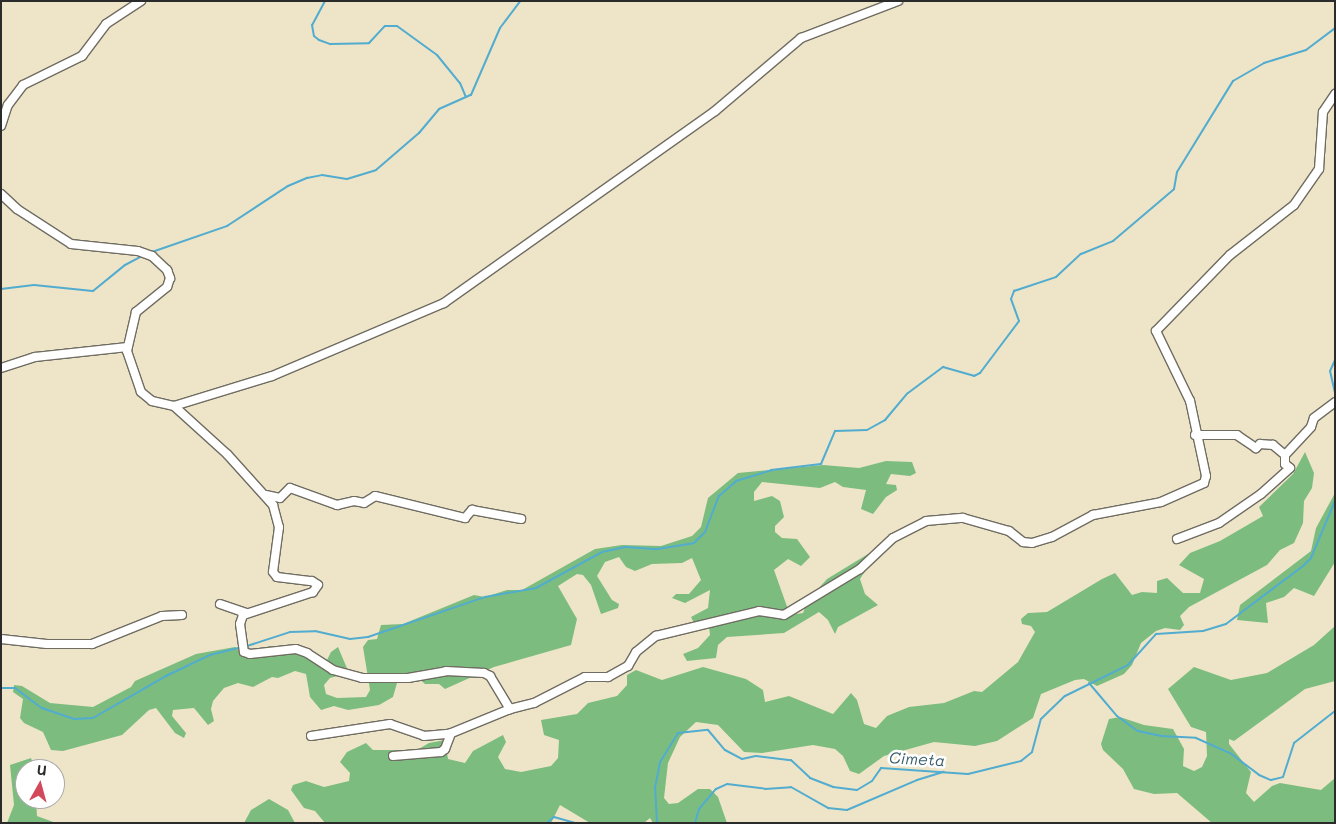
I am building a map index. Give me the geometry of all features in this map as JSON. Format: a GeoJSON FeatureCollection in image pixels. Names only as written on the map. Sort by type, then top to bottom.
{"type":"FeatureCollection","features":[{"type":"Feature","properties":{"kind":"street"},"geometry":{"type":"LineString","coordinates":[[1,126],[8,105],[22,85],[82,56],[106,24],[141,1]]}},
{"type":"Feature","properties":{"kind":"street"},"geometry":{"type":"LineString","coordinates":[[174,406],[272,376],[444,303],[715,111],[801,38],[898,1]]}},
{"type":"Feature","properties":{"kind":"street"},"geometry":{"type":"LineString","coordinates":[[311,736],[390,724],[424,736],[451,733],[510,709],[538,701],[585,677],[608,677],[628,666],[636,652],[656,636],[759,611],[784,615],[860,569],[893,538],[926,521],[964,518],[1009,531],[1023,542],[1032,543],[1052,537],[1102,512],[1161,502],[1206,480],[1190,401],[1173,360],[1158,339],[1156,329],[1230,255],[1294,205],[1318,169],[1323,112],[1335,94]]}},
{"type":"Feature","properties":{"kind":"street"},"geometry":{"type":"LineString","coordinates":[[1,194],[17,209],[71,244],[138,251],[152,256],[167,270],[170,278],[167,287],[136,312],[127,347],[141,392],[152,401],[174,406],[227,454],[266,495],[273,505],[279,527],[273,572],[276,577],[312,581],[318,585],[313,592],[246,613],[220,604]]}},
{"type":"Feature","properties":{"kind":"street"},"geometry":{"type":"LineString","coordinates":[[1,368],[35,357],[127,347]]}},
{"type":"Feature","properties":{"kind":"street"},"geometry":{"type":"LineString","coordinates":[[1176,539],[1219,523],[1261,494],[1290,468],[1285,464],[1285,455],[1311,426],[1314,418],[1335,402]]}},
{"type":"Feature","properties":{"kind":"street"},"geometry":{"type":"LineString","coordinates":[[1196,436],[1237,435],[1256,448],[1260,444],[1273,445],[1285,455]]}},
{"type":"Feature","properties":{"kind":"street"},"geometry":{"type":"LineString","coordinates":[[266,495],[280,498],[290,488],[337,505],[354,501],[364,504],[375,496],[461,517],[468,516],[472,510],[521,519]]}},
{"type":"Feature","properties":{"kind":"street"},"geometry":{"type":"LineString","coordinates":[[246,613],[240,624],[242,649],[246,654],[296,649],[307,653],[333,670],[362,678],[408,678],[446,671],[484,673],[490,676],[510,709]]}},
{"type":"Feature","properties":{"kind":"street"},"geometry":{"type":"LineString","coordinates":[[1,638],[47,644],[92,644],[162,616],[182,615]]}},
{"type":"Feature","properties":{"kind":"street"},"geometry":{"type":"LineString","coordinates":[[393,756],[441,752],[445,749],[451,733]]}},
{"type":"Feature","properties":{"kind":"green space"},"geometry":{"type":"Polygon","coordinates":[[[1305,452],[1314,473],[1312,488],[1304,501],[1303,523],[1294,543],[1280,550],[1267,565],[1189,607],[1180,616],[1184,625],[1180,630],[1165,628],[1156,631],[1141,643],[1132,665],[1124,674],[1097,686],[1084,679],[1075,680],[1041,694],[1033,718],[997,741],[975,746],[934,742],[884,756],[859,774],[850,771],[843,756],[835,749],[813,745],[762,753],[744,752],[718,725],[696,722],[680,737],[668,763],[664,798],[669,804],[678,803],[698,789],[710,789],[718,797],[727,823],[653,823],[650,818],[644,823],[590,823],[560,805],[551,823],[325,823],[315,811],[304,808],[291,790],[293,785],[306,781],[324,787],[349,781],[350,773],[340,762],[347,752],[366,743],[373,750],[417,750],[429,743],[445,740],[448,759],[465,763],[473,751],[503,735],[506,742],[498,757],[505,769],[521,772],[551,766],[558,758],[559,740],[544,735],[541,720],[577,714],[588,703],[617,696],[627,685],[627,675],[636,670],[662,680],[703,667],[746,679],[763,690],[765,702],[789,696],[833,714],[851,693],[857,700],[864,724],[876,728],[887,716],[909,707],[944,703],[974,691],[982,692],[1018,662],[1035,632],[1031,626],[1022,624],[1021,619],[1028,613],[1047,612],[1115,573],[1132,595],[1142,592],[1157,593],[1157,581],[1167,578],[1183,593],[1200,593],[1204,579],[1179,565],[1190,553],[1220,541],[1263,516],[1259,507],[1293,474],[1305,452]]]}},
{"type":"Feature","properties":{"kind":"green space"},"geometry":{"type":"Polygon","coordinates":[[[886,461],[912,462],[916,473],[910,476],[891,474],[886,484],[896,485],[897,490],[886,497],[873,514],[861,509],[866,490],[843,487],[835,482],[820,488],[762,482],[754,492],[754,501],[772,496],[780,501],[784,517],[775,526],[775,532],[782,538],[797,539],[810,557],[801,566],[788,559],[774,570],[790,615],[803,613],[808,600],[827,579],[868,554],[871,562],[860,579],[865,594],[878,605],[838,627],[835,634],[828,620],[819,612],[784,633],[727,637],[718,645],[716,658],[687,661],[683,654],[698,648],[710,635],[708,618],[694,623],[691,617],[708,608],[710,590],[685,603],[672,598],[676,594],[689,594],[701,580],[692,558],[682,563],[652,564],[635,571],[626,567],[619,557],[605,562],[597,576],[612,600],[619,604],[618,608],[601,614],[591,585],[583,575],[577,574],[558,586],[577,619],[571,645],[494,667],[445,689],[439,684],[425,684],[418,678],[397,683],[393,697],[379,705],[348,710],[334,706],[321,710],[310,697],[306,674],[295,671],[278,678],[272,677],[253,687],[238,683],[224,688],[213,701],[211,709],[214,721],[208,725],[194,708],[173,710],[172,716],[186,733],[184,738],[175,733],[156,708],[149,710],[122,735],[63,751],[51,750],[43,732],[24,723],[20,718],[23,699],[13,692],[14,685],[22,686],[50,703],[93,707],[131,687],[135,681],[196,654],[235,647],[242,653],[248,654],[269,646],[305,655],[324,666],[331,652],[338,647],[349,673],[330,678],[324,685],[326,694],[337,698],[366,697],[370,690],[363,647],[368,640],[377,639],[381,625],[403,624],[474,595],[485,597],[507,590],[522,590],[595,549],[622,545],[661,546],[692,536],[701,527],[708,498],[738,473],[823,465],[859,468],[886,461]]]}},
{"type":"Feature","properties":{"kind":"green space"},"geometry":{"type":"Polygon","coordinates":[[[1335,493],[1335,562],[1314,596],[1294,588],[1284,597],[1266,603],[1268,623],[1237,620],[1240,605],[1311,551],[1316,528],[1335,493]]]}},
{"type":"Feature","properties":{"kind":"green space"},"geometry":{"type":"Polygon","coordinates":[[[1335,626],[1335,681],[1305,689],[1234,741],[1229,739],[1229,744],[1251,772],[1246,793],[1254,802],[1272,786],[1280,783],[1321,790],[1335,778],[1335,823],[1212,823],[1177,793],[1154,794],[1134,789],[1123,769],[1103,750],[1101,744],[1109,719],[1120,717],[1144,725],[1173,729],[1184,749],[1183,766],[1194,771],[1202,767],[1207,756],[1206,732],[1191,727],[1168,689],[1194,667],[1231,680],[1267,673],[1314,645],[1335,626]]]}},
{"type":"Feature","properties":{"kind":"green space"},"geometry":{"type":"Polygon","coordinates":[[[15,763],[15,809],[37,809],[37,816],[56,823],[7,823],[14,805],[10,765],[15,763]]]}},
{"type":"Feature","properties":{"kind":"green space"},"geometry":{"type":"Polygon","coordinates":[[[269,799],[288,810],[295,823],[244,823],[251,810],[269,799]]]}},
{"type":"Feature","properties":{"kind":"waterway"},"geometry":{"type":"LineString","coordinates":[[325,1],[312,25],[314,36],[319,40],[330,44],[369,43],[385,26],[397,26],[437,55],[460,83],[466,97]]}},
{"type":"Feature","properties":{"kind":"waterway"},"geometry":{"type":"LineString","coordinates":[[149,253],[227,226],[288,186],[307,178],[322,175],[347,179],[376,170],[419,133],[439,109],[471,95],[500,28],[520,1]]}},
{"type":"Feature","properties":{"kind":"waterway"},"geometry":{"type":"LineString","coordinates":[[247,646],[290,632],[315,631],[350,639],[368,637],[485,597],[536,588],[602,552],[626,547],[657,549],[694,543],[705,532],[719,496],[736,481],[771,470],[821,464],[835,431],[867,430],[885,420],[908,393],[943,367],[974,376],[980,373],[1019,321],[1011,299],[1014,291],[1056,277],[1081,254],[1113,241],[1174,189],[1177,172],[1233,81],[1264,63],[1306,50],[1335,28]]}},
{"type":"Feature","properties":{"kind":"waterway"},"geometry":{"type":"LineString","coordinates":[[1,289],[34,285],[93,291],[125,265],[142,256]]}},
{"type":"Feature","properties":{"kind":"waterway"},"geometry":{"type":"LineString","coordinates":[[1335,360],[1330,371],[1335,393]]}},
{"type":"Feature","properties":{"kind":"waterway","name":"Cimeta"},"geometry":{"type":"LineString","coordinates":[[657,823],[655,788],[660,762],[678,733],[708,730],[725,750],[742,759],[756,756],[791,760],[810,778],[833,787],[857,790],[872,781],[881,768],[968,774],[1021,761],[1032,752],[1041,719],[1065,696],[1128,665],[1156,634],[1203,631],[1226,624],[1303,566],[1311,558],[1335,501]]}},
{"type":"Feature","properties":{"kind":"waterway"},"geometry":{"type":"LineString","coordinates":[[1,688],[15,688],[42,708],[74,719],[93,718],[166,676],[210,655],[242,647]]}},
{"type":"Feature","properties":{"kind":"waterway"},"geometry":{"type":"LineString","coordinates":[[1089,683],[1117,716],[1138,731],[1161,736],[1196,738],[1230,753],[1259,775],[1271,780],[1283,777],[1294,743],[1335,711]]}},
{"type":"Feature","properties":{"kind":"waterway"},"geometry":{"type":"LineString","coordinates":[[695,823],[699,809],[716,789],[727,784],[765,789],[791,787],[828,808],[847,810],[917,780],[944,772]]}},
{"type":"Feature","properties":{"kind":"waterway","name":"Cimeta"},"geometry":{"type":"LineString","coordinates":[[547,823],[554,817],[575,823]]}}]}
